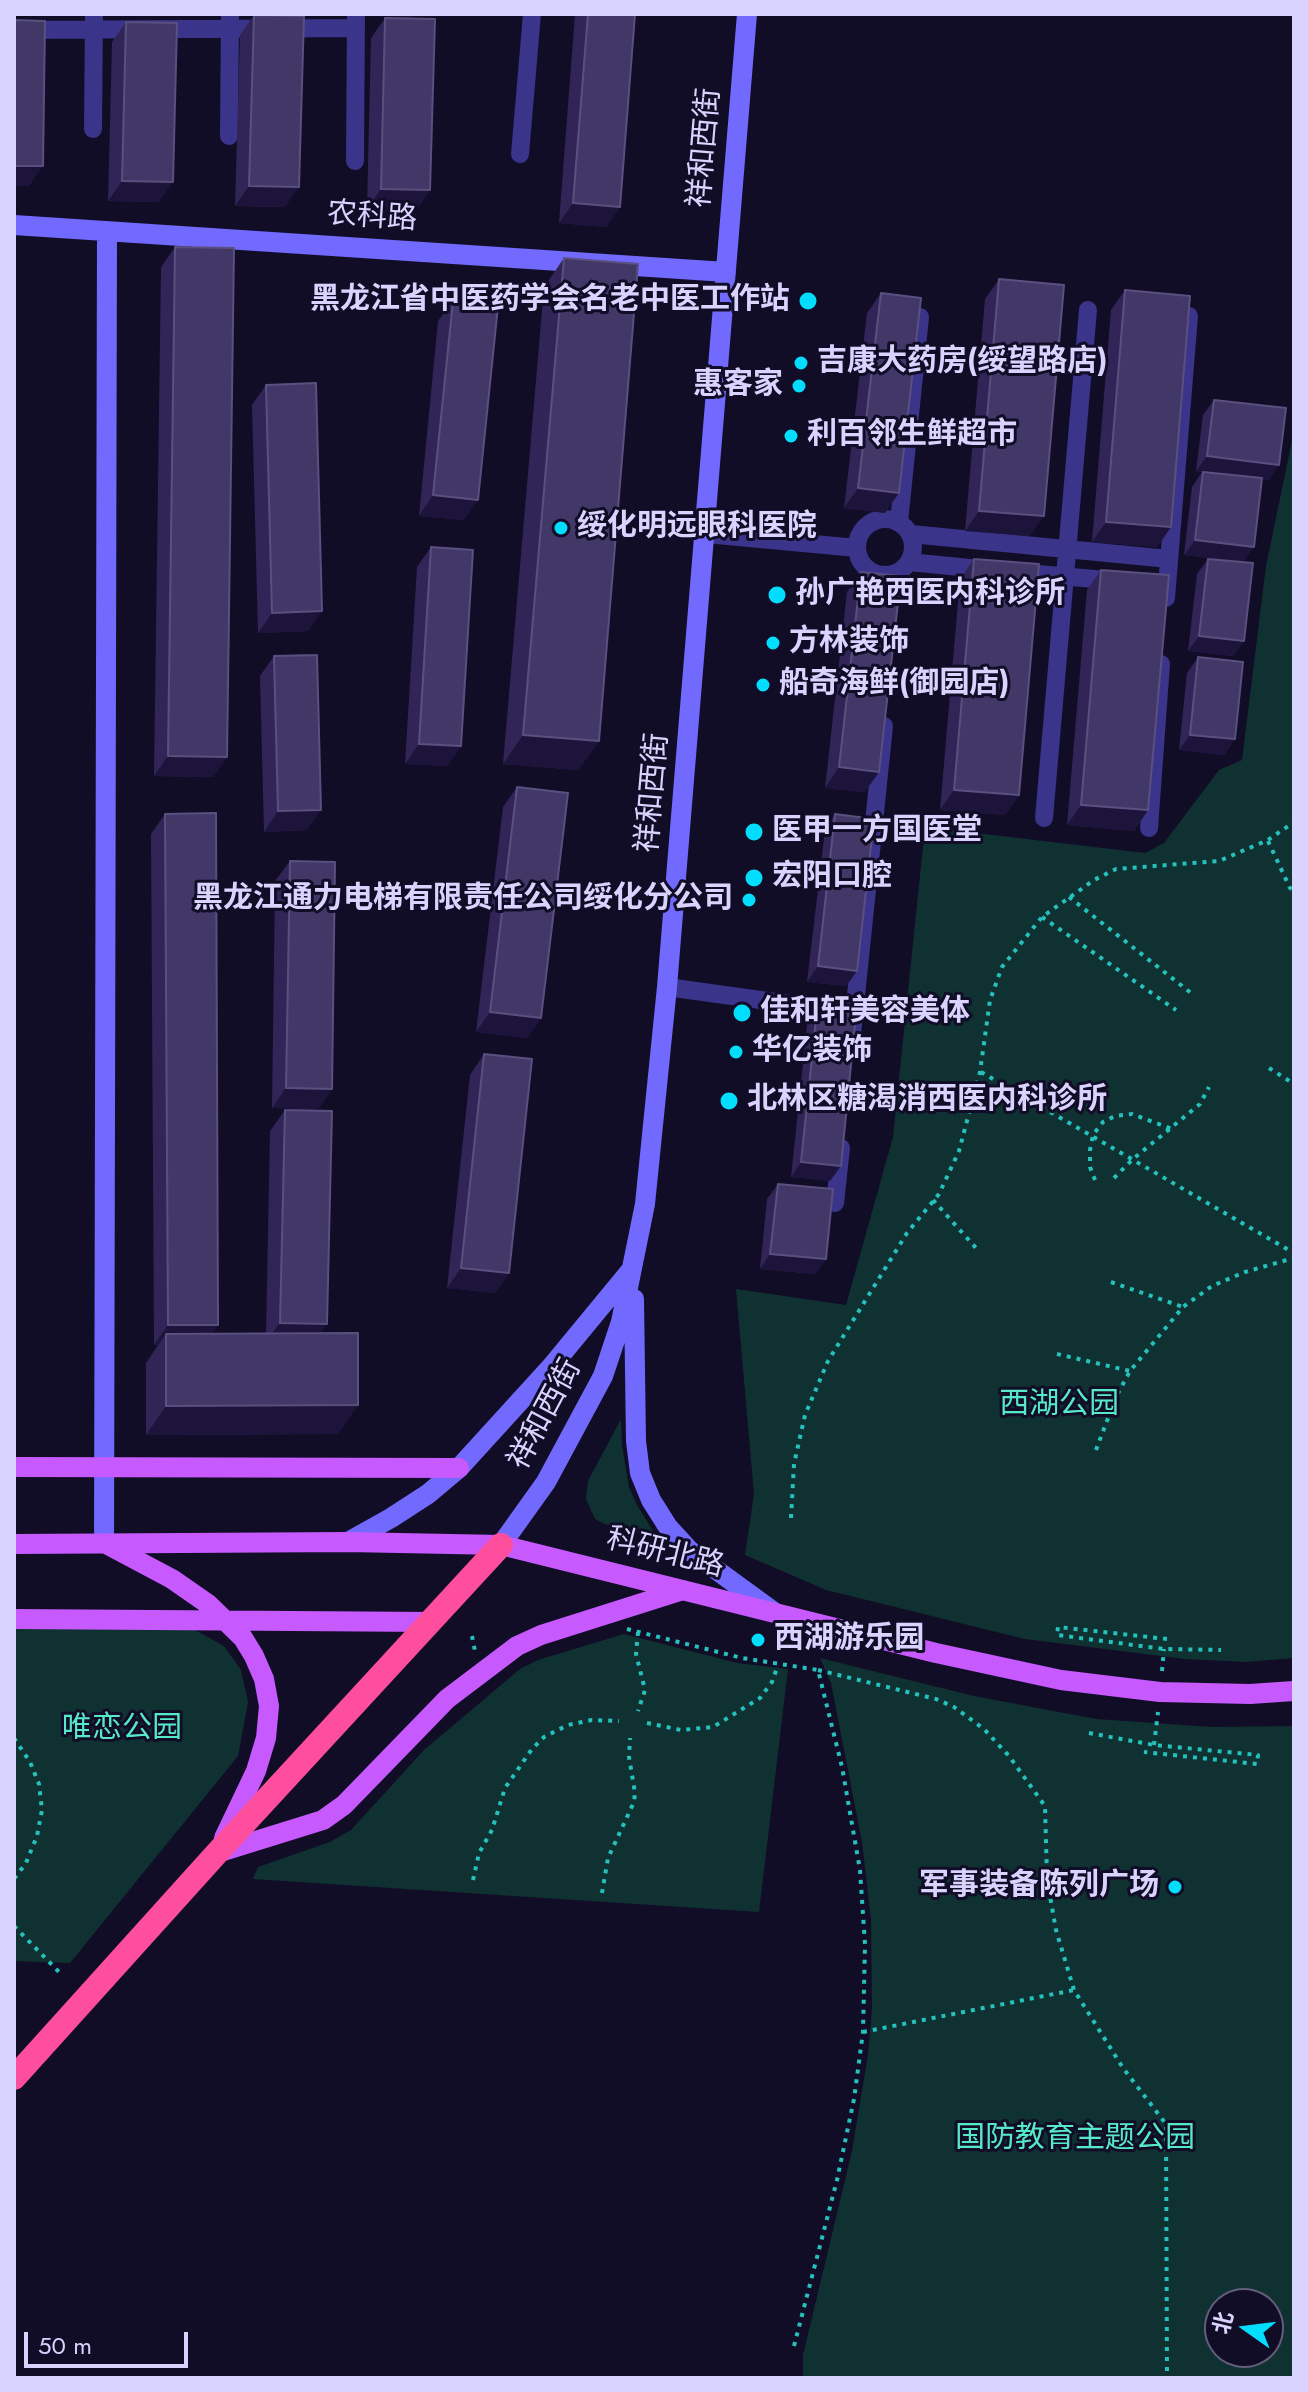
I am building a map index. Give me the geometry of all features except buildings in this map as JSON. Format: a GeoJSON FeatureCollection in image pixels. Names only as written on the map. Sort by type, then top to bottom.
{"type":"FeatureCollection","features":[{"type":"Feature","properties":{"kind":"highway"},"geometry":{"type":"LineString","coordinates":[[14,2078],[501,1545]]}},
{"type":"Feature","properties":{"kind":"main road","name":"祥和西街"},"geometry":{"type":"LineString","coordinates":[[501,1545],[546,1482],[603,1376],[621,1322],[645,1204],[656,1119],[747,14]]}},
{"type":"Feature","properties":{"kind":"main road","name":"农科路"},"geometry":{"type":"LineString","coordinates":[[14,225],[726,272]]}},
{"type":"Feature","properties":{"kind":"main road"},"geometry":{"type":"LineString","coordinates":[[107,231],[104,1543],[191,1591],[225,1619],[254,1656],[264,1679],[269,1706],[266,1738],[256,1771],[217,1853]]}},
{"type":"Feature","properties":{"kind":"main road"},"geometry":{"type":"LineString","coordinates":[[348,1542],[428,1494],[459,1468],[551,1367],[633,1267]]}},
{"type":"Feature","properties":{"kind":"main road"},"geometry":{"type":"LineString","coordinates":[[633,1267],[636,1441],[640,1473],[651,1500],[668,1527],[689,1550],[774,1612]]}},
{"type":"Feature","properties":{"kind":"main road"},"geometry":{"type":"LineString","coordinates":[[14,1467],[459,1468]]}},
{"type":"Feature","properties":{"kind":"main road","name":"科研北路"},"geometry":{"type":"LineString","coordinates":[[14,1544],[348,1542],[501,1545],[936,1653],[1061,1680],[1160,1692],[1250,1694],[1294,1691]]}},
{"type":"Feature","properties":{"kind":"main road"},"geometry":{"type":"LineString","coordinates":[[217,1853],[323,1820],[344,1805],[447,1699],[517,1646],[541,1635],[684,1590]]}},
{"type":"Feature","properties":{"kind":"main road"},"geometry":{"type":"LineString","coordinates":[[14,1619],[431,1622]]}},
{"type":"Feature","properties":{"kind":"street"},"geometry":{"type":"LineString","coordinates":[[520,154],[532,14]]}},
{"type":"Feature","properties":{"kind":"street"},"geometry":{"type":"LineString","coordinates":[[229,136],[230,21]]}},
{"type":"Feature","properties":{"kind":"street"},"geometry":{"type":"LineString","coordinates":[[14,30],[94,22],[356,21],[355,161]]}},
{"type":"Feature","properties":{"kind":"street"},"geometry":{"type":"LineString","coordinates":[[93,129],[94,22]]}},
{"type":"Feature","properties":{"kind":"street"},"geometry":{"type":"LineString","coordinates":[[1044,818],[1088,310]]}},
{"type":"Feature","properties":{"kind":"street"},"geometry":{"type":"LineString","coordinates":[[1152,584],[1169,559],[1189,316]]}},
{"type":"Feature","properties":{"kind":"street"},"geometry":{"type":"LineString","coordinates":[[903,574],[914,547],[905,528],[920,317]]}},
{"type":"Feature","properties":{"kind":"street"},"geometry":{"type":"LineString","coordinates":[[1152,584],[1065,577],[891,575],[872,572],[859,558],[857,548],[862,531],[868,525],[885,519],[905,528],[1169,559]]}},
{"type":"Feature","properties":{"kind":"street"},"geometry":{"type":"LineString","coordinates":[[706,534],[857,548]]}},
{"type":"Feature","properties":{"kind":"street"},"geometry":{"type":"LineString","coordinates":[[1152,584],[1164,616]]}},
{"type":"Feature","properties":{"kind":"street"},"geometry":{"type":"LineString","coordinates":[[1149,828],[1162,646]]}},
{"type":"Feature","properties":{"kind":"street"},"geometry":{"type":"LineString","coordinates":[[851,1045],[885,714]]}},
{"type":"Feature","properties":{"kind":"street"},"geometry":{"type":"LineString","coordinates":[[667,987],[854,1013]]}},
{"type":"Feature","properties":{"kind":"street"},"geometry":{"type":"LineString","coordinates":[[835,1203],[843,1124]]}},
{"type":"Feature","properties":{"kind":"path"},"geometry":{"type":"LineString","coordinates":[[791,1518],[794,1464],[805,1415],[828,1361],[907,1233],[933,1200],[959,1151],[980,1072],[990,1000],[1002,967],[1042,917],[1116,869],[1219,861],[1268,840],[1294,822]]}},
{"type":"Feature","properties":{"kind":"path"},"geometry":{"type":"LineString","coordinates":[[1268,840],[1294,891]]}},
{"type":"Feature","properties":{"kind":"path"},"geometry":{"type":"LineString","coordinates":[[1069,897],[1191,993]]}},
{"type":"Feature","properties":{"kind":"path"},"geometry":{"type":"LineString","coordinates":[[1042,917],[1176,1010]]}},
{"type":"Feature","properties":{"kind":"path"},"geometry":{"type":"LineString","coordinates":[[1269,1068],[1294,1084]]}},
{"type":"Feature","properties":{"kind":"path"},"geometry":{"type":"LineString","coordinates":[[980,1072],[1093,1135],[1294,1255]]}},
{"type":"Feature","properties":{"kind":"path"},"geometry":{"type":"LineString","coordinates":[[1114,1178],[1200,1104],[1209,1087]]}},
{"type":"Feature","properties":{"kind":"path"},"geometry":{"type":"LineString","coordinates":[[1095,1180],[1090,1167],[1093,1135],[1103,1122],[1115,1116],[1132,1114],[1172,1129]]}},
{"type":"Feature","properties":{"kind":"path"},"geometry":{"type":"LineString","coordinates":[[933,1200],[976,1248]]}},
{"type":"Feature","properties":{"kind":"path"},"geometry":{"type":"LineString","coordinates":[[1096,1450],[1116,1397],[1130,1371],[1183,1307],[1212,1286],[1294,1255]]}},
{"type":"Feature","properties":{"kind":"path"},"geometry":{"type":"LineString","coordinates":[[1111,1282],[1183,1307]]}},
{"type":"Feature","properties":{"kind":"path"},"geometry":{"type":"LineString","coordinates":[[1057,1354],[1130,1371]]}},
{"type":"Feature","properties":{"kind":"path"},"geometry":{"type":"LineString","coordinates":[[1167,1639],[1058,1627],[1057,1635],[1164,1649],[1221,1650]]}},
{"type":"Feature","properties":{"kind":"path"},"geometry":{"type":"LineString","coordinates":[[621,1628],[707,1650],[818,1670],[936,1699],[954,1707],[984,1729],[1009,1756],[1045,1806],[1047,1879],[1056,1930],[1074,1990],[1123,2068],[1166,2124],[1167,2378]]}},
{"type":"Feature","properties":{"kind":"path"},"geometry":{"type":"LineString","coordinates":[[638,1632],[636,1654],[645,1690],[638,1711]]}},
{"type":"Feature","properties":{"kind":"path"},"geometry":{"type":"LineString","coordinates":[[472,1636],[475,1651]]}},
{"type":"Feature","properties":{"kind":"path"},"geometry":{"type":"LineString","coordinates":[[647,1723],[681,1730],[713,1727],[760,1698],[772,1682],[778,1665]]}},
{"type":"Feature","properties":{"kind":"path"},"geometry":{"type":"LineString","coordinates":[[794,2346],[837,2180],[854,2099],[863,2032],[865,1944],[860,1870],[842,1767],[818,1670]]}},
{"type":"Feature","properties":{"kind":"path"},"geometry":{"type":"LineString","coordinates":[[473,1880],[479,1853],[492,1830],[505,1788],[532,1749],[544,1737],[568,1725],[592,1720],[619,1721]]}},
{"type":"Feature","properties":{"kind":"path"},"geometry":{"type":"LineString","coordinates":[[1089,1733],[1154,1745],[1258,1755],[1257,1764],[1144,1752]]}},
{"type":"Feature","properties":{"kind":"path"},"geometry":{"type":"LineString","coordinates":[[14,1738],[30,1762],[39,1784],[42,1810],[37,1836],[26,1863],[14,1879]]}},
{"type":"Feature","properties":{"kind":"path"},"geometry":{"type":"LineString","coordinates":[[602,1893],[608,1858],[634,1802],[630,1738]]}},
{"type":"Feature","properties":{"kind":"path"},"geometry":{"type":"LineString","coordinates":[[14,1926],[59,1972]]}},
{"type":"Feature","properties":{"kind":"path"},"geometry":{"type":"LineString","coordinates":[[863,2032],[1074,1990]]}},
{"type":"Feature","properties":{"kind":"green space","name":"西湖公园"},"geometry":{"type":"Polygon","coordinates":[[[1294,431],[1294,1658],[1246,1662],[1185,1659],[1025,1639],[826,1590],[745,1555],[754,1494],[736,1289],[846,1305],[893,1137],[925,827],[1145,853],[1164,843],[1219,770],[1242,760],[1266,566],[1294,431]]]}},
{"type":"Feature","properties":{"kind":"green space"},"geometry":{"type":"Polygon","coordinates":[[[621,1419],[629,1487],[658,1539],[595,1519],[586,1499],[588,1481],[621,1419]]]}},
{"type":"Feature","properties":{"kind":"green space","name":"唯恋公园"},"geometry":{"type":"Polygon","coordinates":[[[14,1623],[193,1629],[224,1646],[241,1670],[248,1702],[238,1756],[70,1963],[14,1961],[14,1623]]]}},
{"type":"Feature","properties":{"kind":"green space"},"geometry":{"type":"Polygon","coordinates":[[[624,1634],[737,1663],[788,1669],[759,1912],[253,1879],[258,1867],[330,1842],[351,1830],[424,1750],[520,1669],[538,1660],[624,1634]]]}},
{"type":"Feature","properties":{"kind":"green space","name":"国防教育主题公园"},"geometry":{"type":"Polygon","coordinates":[[[820,1658],[974,1696],[1096,1719],[1212,1727],[1294,1726],[1294,2378],[803,2378],[803,2355],[852,2151],[868,2055],[872,2008],[871,1919],[862,1842],[831,1683],[820,1658]]]}},
{"type":"Feature","properties":{"kind":"place","name":"黑龙江省中医药学会名老中医工作站"},"geometry":{"type":"Point","coordinates":[808,301]}},
{"type":"Feature","properties":{"kind":"place","name":"吉康大药房(绥望路店)"},"geometry":{"type":"Point","coordinates":[801,363]}},
{"type":"Feature","properties":{"kind":"place","name":"惠客家"},"geometry":{"type":"Point","coordinates":[799,386]}},
{"type":"Feature","properties":{"kind":"place","name":"利百邻生鲜超市"},"geometry":{"type":"Point","coordinates":[791,436]}},
{"type":"Feature","properties":{"kind":"place","name":"绥化明远眼科医院"},"geometry":{"type":"Point","coordinates":[561,528]}},
{"type":"Feature","properties":{"kind":"place","name":"孙广艳西医内科诊所"},"geometry":{"type":"Point","coordinates":[777,595]}},
{"type":"Feature","properties":{"kind":"place","name":"方林装饰"},"geometry":{"type":"Point","coordinates":[773,643]}},
{"type":"Feature","properties":{"kind":"place","name":"船奇海鲜(御园店)"},"geometry":{"type":"Point","coordinates":[763,685]}},
{"type":"Feature","properties":{"kind":"place","name":"医甲一方国医堂"},"geometry":{"type":"Point","coordinates":[754,832]}},
{"type":"Feature","properties":{"kind":"place","name":"宏阳口腔"},"geometry":{"type":"Point","coordinates":[754,878]}},
{"type":"Feature","properties":{"kind":"place","name":"黑龙江通力电梯有限责任公司绥化分公司"},"geometry":{"type":"Point","coordinates":[749,900]}},
{"type":"Feature","properties":{"kind":"place","name":"佳和轩美容美体"},"geometry":{"type":"Point","coordinates":[742,1013]}},
{"type":"Feature","properties":{"kind":"place","name":"华亿装饰"},"geometry":{"type":"Point","coordinates":[736,1052]}},
{"type":"Feature","properties":{"kind":"place","name":"北林区糖渴消西医内科诊所"},"geometry":{"type":"Point","coordinates":[729,1101]}},
{"type":"Feature","properties":{"kind":"place","name":"西湖游乐园"},"geometry":{"type":"Point","coordinates":[758,1640]}},
{"type":"Feature","properties":{"kind":"place","name":"军事装备陈列广场"},"geometry":{"type":"Point","coordinates":[1175,1887]}}]}
